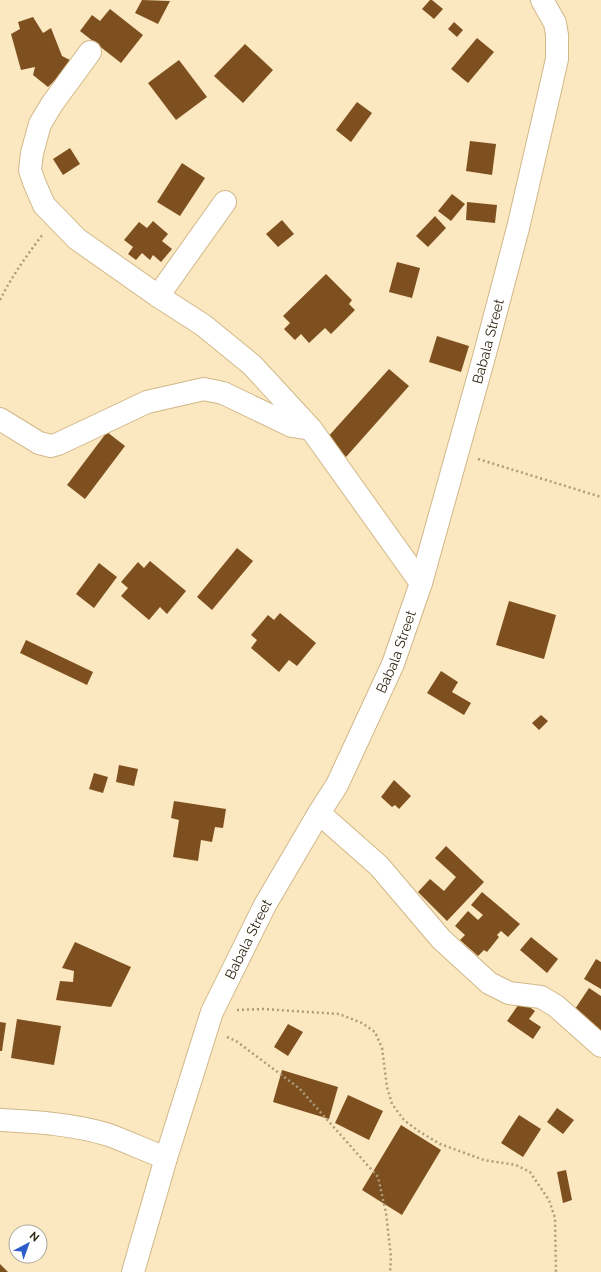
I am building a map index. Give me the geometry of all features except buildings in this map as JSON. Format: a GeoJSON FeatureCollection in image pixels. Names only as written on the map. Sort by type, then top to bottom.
{"type":"FeatureCollection","features":[{"type":"Feature","properties":{"kind":"street","name":"Babala Street"},"geometry":{"type":"LineString","coordinates":[[133,1272],[166,1158],[209,1020],[265,905],[337,785],[394,664],[421,583],[484,357],[518,228],[557,59],[557,35],[555,23],[543,0]]}},
{"type":"Feature","properties":{"kind":"street"},"geometry":{"type":"LineString","coordinates":[[90,52],[52,104],[40,124],[30,170],[44,205],[76,239],[158,296],[203,324],[252,365],[311,429],[421,583]]}},
{"type":"Feature","properties":{"kind":"street"},"geometry":{"type":"LineString","coordinates":[[158,296],[225,202]]}},
{"type":"Feature","properties":{"kind":"street"},"geometry":{"type":"LineString","coordinates":[[0,419],[39,443],[51,446],[147,402],[204,389],[223,393],[292,426],[311,429]]}},
{"type":"Feature","properties":{"kind":"street"},"geometry":{"type":"LineString","coordinates":[[319,813],[379,866],[441,939],[489,983],[508,993],[541,997],[556,1006],[601,1046]]}},
{"type":"Feature","properties":{"kind":"street"},"geometry":{"type":"LineString","coordinates":[[0,1120],[34,1122],[72,1127],[108,1135],[166,1158]]}},
{"type":"Feature","properties":{"kind":"path"},"geometry":{"type":"LineString","coordinates":[[0,300],[8,284],[28,253],[56,218]]}},
{"type":"Feature","properties":{"kind":"path"},"geometry":{"type":"LineString","coordinates":[[457,452],[601,497]]}},
{"type":"Feature","properties":{"kind":"path"},"geometry":{"type":"LineString","coordinates":[[209,1020],[263,1009],[339,1014],[362,1023],[375,1032],[382,1048],[387,1087],[392,1104],[404,1120],[440,1144],[484,1160],[516,1165],[530,1172],[549,1200],[554,1218],[556,1272]]}},
{"type":"Feature","properties":{"kind":"path"},"geometry":{"type":"LineString","coordinates":[[209,1020],[299,1088],[378,1176],[386,1213],[391,1257],[390,1272]]}}]}
